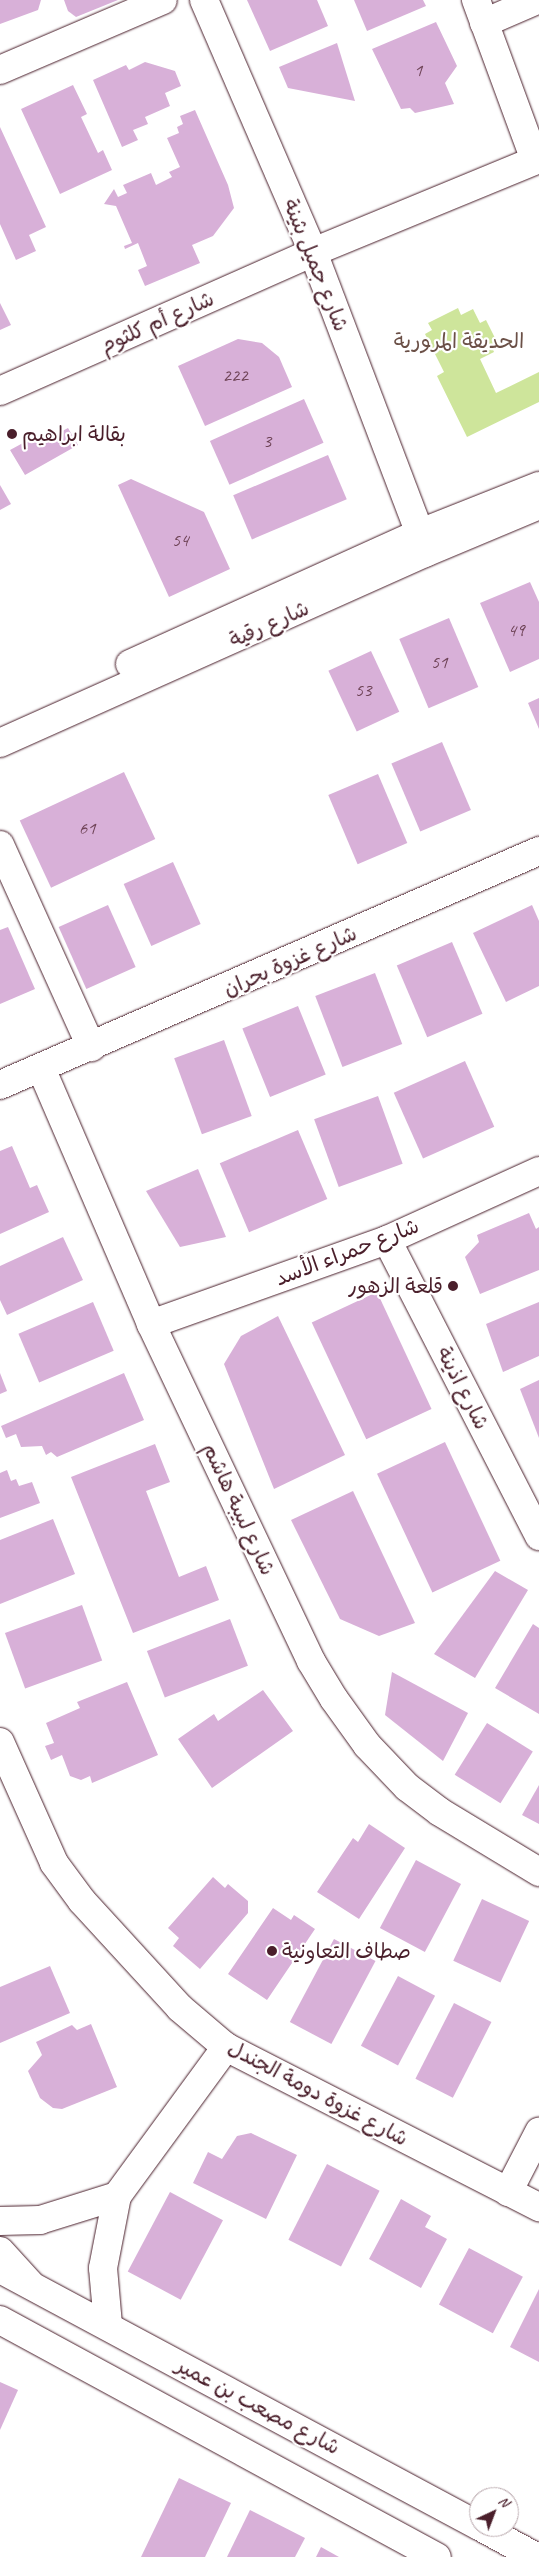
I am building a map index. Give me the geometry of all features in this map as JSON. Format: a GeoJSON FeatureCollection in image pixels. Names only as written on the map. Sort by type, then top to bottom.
{"type":"FeatureCollection","features":[{"type":"Feature","properties":{"kind":"main road"},"geometry":{"type":"LineString","coordinates":[[0,70],[163,0]]}},
{"type":"Feature","properties":{"kind":"main road","name":"شارع جميل بثينة"},"geometry":{"type":"LineString","coordinates":[[204,0],[313,252],[420,533]]}},
{"type":"Feature","properties":{"kind":"main road"},"geometry":{"type":"LineString","coordinates":[[537,0],[480,12],[537,159]]}},
{"type":"Feature","properties":{"kind":"main road","name":"شارع أم كلثوم"},"geometry":{"type":"LineString","coordinates":[[0,391],[313,252],[537,159]]}},
{"type":"Feature","properties":{"kind":"main road","name":"شارع رقية"},"geometry":{"type":"LineString","coordinates":[[0,722],[420,533],[539,486]]}},
{"type":"Feature","properties":{"kind":"main road","name":"شارع رقية"},"geometry":{"type":"LineString","coordinates":[[0,743],[425,553],[539,505]]}},
{"type":"Feature","properties":{"kind":"main road"},"geometry":{"type":"LineString","coordinates":[[0,845],[91,1047]]}},
{"type":"Feature","properties":{"kind":"main road","name":"شارع غزوة بحران"},"geometry":{"type":"LineString","coordinates":[[40,1068],[539,851]]}},
{"type":"Feature","properties":{"kind":"main road"},"geometry":{"type":"LineString","coordinates":[[0,1085],[40,1068]]}},
{"type":"Feature","properties":{"kind":"main road","name":"شارع لبيبة هاشم"},"geometry":{"type":"LineString","coordinates":[[40,1068],[151,1324],[311,1661],[356,1730],[407,1787],[440,1812],[539,1872]]}},
{"type":"Feature","properties":{"kind":"main road","name":"شارع حمراء الأسد"},"geometry":{"type":"LineString","coordinates":[[151,1324],[387,1240],[539,1171]]}},
{"type":"Feature","properties":{"kind":"main road","name":"شارع اذينة"},"geometry":{"type":"LineString","coordinates":[[387,1240],[539,1536]]}},
{"type":"Feature","properties":{"kind":"main road","name":"شارع غزوة دومة الجندل"},"geometry":{"type":"LineString","coordinates":[[0,1742],[54,1863],[136,1962],[180,2008],[226,2047],[539,2207]]}},
{"type":"Feature","properties":{"kind":"main road"},"geometry":{"type":"LineString","coordinates":[[108,2325],[103,2268],[117,2196],[226,2047]]}},
{"type":"Feature","properties":{"kind":"main road"},"geometry":{"type":"LineString","coordinates":[[508,2192],[539,2132]]}},
{"type":"Feature","properties":{"kind":"main road"},"geometry":{"type":"LineString","coordinates":[[0,2221],[40,2220],[117,2196]]}},
{"type":"Feature","properties":{"kind":"main road","name":"شارع مصعب بن عمير"},"geometry":{"type":"LineString","coordinates":[[0,2251],[35,2289]]}},
{"type":"Feature","properties":{"kind":"main road","name":"شارع مصعب بن عمير"},"geometry":{"type":"LineString","coordinates":[[0,2269],[35,2289],[108,2325],[469,2520]]}},
{"type":"Feature","properties":{"kind":"main road"},"geometry":{"type":"LineString","coordinates":[[0,2320],[427,2554]]}},
{"type":"Feature","properties":{"kind":"main road","name":"شارع مصعب بن عمير"},"geometry":{"type":"LineString","coordinates":[[500,2537],[536,2557]]}},
{"type":"Feature","properties":{"kind":"green space","name":"الحديقة المرورية"},"geometry":{"type":"Polygon","coordinates":[[[458,308],[461,315],[473,309],[480,323],[486,320],[498,344],[492,347],[494,352],[480,359],[496,393],[539,372],[539,402],[467,437],[437,376],[444,372],[425,334],[432,330],[428,323],[458,308]]]}},
{"type":"Feature","properties":{"kind":"building"},"geometry":{"type":"Polygon","coordinates":[[[0,0],[41,0],[38,10],[0,24],[0,0]]]}},
{"type":"Feature","properties":{"kind":"building"},"geometry":{"type":"Polygon","coordinates":[[[64,0],[118,0],[76,17],[68,11],[64,0]]]}},
{"type":"Feature","properties":{"kind":"building"},"geometry":{"type":"Polygon","coordinates":[[[247,0],[317,0],[328,26],[270,51],[247,0]]]}},
{"type":"Feature","properties":{"kind":"building"},"geometry":{"type":"Polygon","coordinates":[[[354,0],[423,0],[426,6],[367,31],[354,0]]]}},
{"type":"Feature","properties":{"kind":"building"},"geometry":{"type":"Polygon","coordinates":[[[436,22],[457,66],[445,83],[454,104],[415,113],[410,108],[401,109],[372,49],[436,22]]]}},
{"type":"Feature","properties":{"kind":"building"},"geometry":{"type":"Polygon","coordinates":[[[337,43],[355,101],[288,88],[279,67],[337,43]]]}},
{"type":"Feature","properties":{"kind":"building"},"geometry":{"type":"Polygon","coordinates":[[[145,62],[175,71],[181,86],[165,93],[170,106],[145,117],[148,124],[133,130],[138,140],[122,147],[93,80],[126,65],[129,70],[145,62]]]}},
{"type":"Feature","properties":{"kind":"building"},"geometry":{"type":"Polygon","coordinates":[[[73,85],[87,114],[81,117],[98,153],[103,150],[112,170],[60,194],[21,109],[73,85]]]}},
{"type":"Feature","properties":{"kind":"building"},"geometry":{"type":"Polygon","coordinates":[[[195,110],[228,185],[234,208],[213,236],[192,245],[200,263],[145,286],[138,270],[147,266],[138,243],[125,249],[124,246],[132,243],[116,206],[104,204],[114,189],[118,197],[127,193],[123,185],[151,173],[156,185],[172,177],[169,172],[180,167],[167,138],[179,133],[177,127],[183,124],[180,116],[195,110]]]}},
{"type":"Feature","properties":{"kind":"building"},"geometry":{"type":"Polygon","coordinates":[[[0,127],[46,227],[29,235],[36,251],[16,260],[0,224],[0,127]]]}},
{"type":"Feature","properties":{"kind":"building"},"geometry":{"type":"Polygon","coordinates":[[[0,303],[11,325],[0,330],[0,303]]]}},
{"type":"Feature","properties":{"kind":"building"},"geometry":{"type":"Polygon","coordinates":[[[238,339],[262,343],[279,357],[292,387],[205,426],[178,366],[238,339]]]}},
{"type":"Feature","properties":{"kind":"building"},"geometry":{"type":"Polygon","coordinates":[[[304,399],[324,443],[229,485],[210,441],[304,399]]]}},
{"type":"Feature","properties":{"kind":"building"},"geometry":{"type":"Polygon","coordinates":[[[68,428],[78,445],[25,475],[10,450],[34,437],[38,444],[68,428]]]}},
{"type":"Feature","properties":{"kind":"building"},"geometry":{"type":"Polygon","coordinates":[[[328,455],[347,499],[252,539],[233,495],[328,455]]]}},
{"type":"Feature","properties":{"kind":"building"},"geometry":{"type":"Polygon","coordinates":[[[131,479],[204,512],[230,569],[169,597],[118,485],[131,479]]]}},
{"type":"Feature","properties":{"kind":"building"},"geometry":{"type":"Polygon","coordinates":[[[0,485],[11,504],[0,510],[0,485]]]}},
{"type":"Feature","properties":{"kind":"building"},"geometry":{"type":"Polygon","coordinates":[[[530,582],[539,602],[539,659],[510,672],[480,603],[530,582]]]}},
{"type":"Feature","properties":{"kind":"building"},"geometry":{"type":"Polygon","coordinates":[[[449,618],[478,687],[429,708],[399,639],[449,618]]]}},
{"type":"Feature","properties":{"kind":"building"},"geometry":{"type":"Polygon","coordinates":[[[371,651],[399,712],[357,732],[328,671],[371,651]]]}},
{"type":"Feature","properties":{"kind":"building"},"geometry":{"type":"Polygon","coordinates":[[[539,698],[539,729],[528,703],[539,698]]]}},
{"type":"Feature","properties":{"kind":"building"},"geometry":{"type":"Polygon","coordinates":[[[442,742],[471,810],[420,832],[391,763],[442,742]]]}},
{"type":"Feature","properties":{"kind":"building"},"geometry":{"type":"Polygon","coordinates":[[[124,772],[155,839],[51,888],[20,821],[124,772]]]}},
{"type":"Feature","properties":{"kind":"building"},"geometry":{"type":"Polygon","coordinates":[[[378,774],[407,843],[358,864],[328,795],[378,774]]]}},
{"type":"Feature","properties":{"kind":"building"},"geometry":{"type":"Polygon","coordinates":[[[173,862],[201,924],[151,946],[124,884],[173,862]]]}},
{"type":"Feature","properties":{"kind":"building"},"geometry":{"type":"Polygon","coordinates":[[[108,905],[136,967],[86,989],[59,927],[108,905]]]}},
{"type":"Feature","properties":{"kind":"building"},"geometry":{"type":"Polygon","coordinates":[[[532,905],[539,921],[539,986],[506,1002],[473,933],[532,905]]]}},
{"type":"Feature","properties":{"kind":"building"},"geometry":{"type":"Polygon","coordinates":[[[8,927],[35,989],[0,1004],[0,930],[8,927]]]}},
{"type":"Feature","properties":{"kind":"building"},"geometry":{"type":"Polygon","coordinates":[[[452,942],[482,1014],[427,1037],[397,965],[452,942]]]}},
{"type":"Feature","properties":{"kind":"building"},"geometry":{"type":"Polygon","coordinates":[[[375,973],[402,1044],[342,1067],[315,996],[375,973]]]}},
{"type":"Feature","properties":{"kind":"building"},"geometry":{"type":"Polygon","coordinates":[[[298,1006],[326,1075],[270,1097],[242,1028],[298,1006]]]}},
{"type":"Feature","properties":{"kind":"building"},"geometry":{"type":"Polygon","coordinates":[[[224,1040],[252,1116],[202,1134],[174,1058],[224,1040]]]}},
{"type":"Feature","properties":{"kind":"building"},"geometry":{"type":"Polygon","coordinates":[[[465,1061],[494,1127],[423,1159],[394,1093],[465,1061]]]}},
{"type":"Feature","properties":{"kind":"building"},"geometry":{"type":"Polygon","coordinates":[[[378,1096],[403,1164],[339,1187],[314,1119],[378,1096]]]}},
{"type":"Feature","properties":{"kind":"building"},"geometry":{"type":"Polygon","coordinates":[[[298,1130],[327,1199],[249,1232],[220,1163],[298,1130]]]}},
{"type":"Feature","properties":{"kind":"building"},"geometry":{"type":"Polygon","coordinates":[[[12,1146],[30,1188],[37,1185],[49,1212],[0,1234],[0,1151],[12,1146]]]}},
{"type":"Feature","properties":{"kind":"building"},"geometry":{"type":"Polygon","coordinates":[[[198,1169],[226,1237],[180,1247],[146,1191],[198,1169]]]}},
{"type":"Feature","properties":{"kind":"building"},"geometry":{"type":"Polygon","coordinates":[[[529,1213],[536,1229],[539,1227],[539,1270],[480,1294],[465,1257],[479,1242],[477,1235],[529,1213]]]}},
{"type":"Feature","properties":{"kind":"building"},"geometry":{"type":"Polygon","coordinates":[[[63,1237],[83,1280],[7,1315],[0,1300],[0,1266],[63,1237]]]}},
{"type":"Feature","properties":{"kind":"building"},"geometry":{"type":"Polygon","coordinates":[[[377,1292],[432,1409],[366,1439],[312,1322],[377,1292]]]}},
{"type":"Feature","properties":{"kind":"building"},"geometry":{"type":"Polygon","coordinates":[[[93,1302],[114,1351],[39,1382],[18,1334],[93,1302]]]}},
{"type":"Feature","properties":{"kind":"building"},"geometry":{"type":"Polygon","coordinates":[[[539,1302],[539,1356],[503,1372],[486,1324],[539,1302]]]}},
{"type":"Feature","properties":{"kind":"building"},"geometry":{"type":"Polygon","coordinates":[[[278,1316],[345,1455],[274,1489],[224,1364],[241,1336],[278,1316]]]}},
{"type":"Feature","properties":{"kind":"building"},"geometry":{"type":"Polygon","coordinates":[[[0,1373],[7,1391],[0,1394],[0,1373]]]}},
{"type":"Feature","properties":{"kind":"building"},"geometry":{"type":"Polygon","coordinates":[[[124,1373],[144,1420],[57,1457],[51,1452],[46,1455],[42,1446],[21,1447],[16,1434],[6,1438],[1,1426],[124,1373]]]}},
{"type":"Feature","properties":{"kind":"building"},"geometry":{"type":"Polygon","coordinates":[[[539,1380],[539,1438],[520,1389],[539,1380]]]}},
{"type":"Feature","properties":{"kind":"building"},"geometry":{"type":"Polygon","coordinates":[[[445,1442],[500,1561],[432,1592],[377,1474],[445,1442]]]}},
{"type":"Feature","properties":{"kind":"building"},"geometry":{"type":"Polygon","coordinates":[[[155,1444],[170,1482],[146,1491],[179,1577],[206,1566],[219,1600],[133,1633],[71,1477],[155,1444]]]}},
{"type":"Feature","properties":{"kind":"building"},"geometry":{"type":"Polygon","coordinates":[[[7,1470],[11,1481],[16,1479],[19,1486],[32,1482],[40,1503],[0,1518],[0,1473],[7,1470]]]}},
{"type":"Feature","properties":{"kind":"building"},"geometry":{"type":"Polygon","coordinates":[[[353,1491],[415,1623],[379,1636],[340,1619],[291,1520],[353,1491]]]}},
{"type":"Feature","properties":{"kind":"building"},"geometry":{"type":"Polygon","coordinates":[[[53,1519],[75,1574],[0,1604],[0,1540],[53,1519]]]}},
{"type":"Feature","properties":{"kind":"building"},"geometry":{"type":"Polygon","coordinates":[[[495,1571],[528,1590],[475,1678],[434,1654],[495,1571]]]}},
{"type":"Feature","properties":{"kind":"building"},"geometry":{"type":"Polygon","coordinates":[[[82,1605],[102,1660],[25,1688],[5,1633],[82,1605]]]}},
{"type":"Feature","properties":{"kind":"building"},"geometry":{"type":"Polygon","coordinates":[[[230,1619],[248,1666],[165,1698],[147,1651],[230,1619]]]}},
{"type":"Feature","properties":{"kind":"building"},"geometry":{"type":"Polygon","coordinates":[[[533,1624],[539,1628],[539,1714],[495,1688],[533,1624]]]}},
{"type":"Feature","properties":{"kind":"building"},"geometry":{"type":"Polygon","coordinates":[[[392,1672],[468,1713],[443,1761],[385,1715],[392,1672]]]}},
{"type":"Feature","properties":{"kind":"building"},"geometry":{"type":"Polygon","coordinates":[[[127,1682],[158,1755],[92,1783],[90,1776],[81,1780],[70,1776],[62,1755],[51,1760],[45,1746],[54,1743],[46,1723],[80,1708],[77,1702],[127,1682]]]}},
{"type":"Feature","properties":{"kind":"building"},"geometry":{"type":"Polygon","coordinates":[[[263,1690],[293,1731],[212,1788],[178,1739],[214,1714],[218,1721],[263,1690]]]}},
{"type":"Feature","properties":{"kind":"building"},"geometry":{"type":"Polygon","coordinates":[[[487,1723],[533,1752],[500,1803],[455,1775],[487,1723]]]}},
{"type":"Feature","properties":{"kind":"building"},"geometry":{"type":"Polygon","coordinates":[[[539,1785],[539,1824],[522,1815],[539,1785]]]}},
{"type":"Feature","properties":{"kind":"building"},"geometry":{"type":"Polygon","coordinates":[[[369,1824],[405,1848],[359,1919],[317,1892],[353,1838],[358,1842],[369,1824]]]}},
{"type":"Feature","properties":{"kind":"building"},"geometry":{"type":"Polygon","coordinates":[[[416,1860],[461,1884],[425,1952],[380,1928],[416,1860]]]}},
{"type":"Feature","properties":{"kind":"building"},"geometry":{"type":"Polygon","coordinates":[[[213,1877],[225,1888],[228,1884],[248,1901],[248,1913],[200,1969],[173,1946],[179,1938],[168,1928],[213,1877]]]}},
{"type":"Feature","properties":{"kind":"building"},"geometry":{"type":"Polygon","coordinates":[[[482,1899],[529,1921],[500,1983],[453,1961],[482,1899]]]}},
{"type":"Feature","properties":{"kind":"building","name":"صطاف التعاونية"},"geometry":{"type":"Polygon","coordinates":[[[273,1908],[291,1920],[294,1915],[315,1929],[267,2000],[228,1974],[273,1908]]]}},
{"type":"Feature","properties":{"kind":"building"},"geometry":{"type":"Polygon","coordinates":[[[334,1939],[375,1961],[331,2044],[290,2022],[334,1939]]]}},
{"type":"Feature","properties":{"kind":"building"},"geometry":{"type":"Polygon","coordinates":[[[50,1966],[70,2013],[0,2043],[0,1987],[50,1966]]]}},
{"type":"Feature","properties":{"kind":"building"},"geometry":{"type":"Polygon","coordinates":[[[398,1976],[435,1996],[398,2065],[361,2046],[398,1976]]]}},
{"type":"Feature","properties":{"kind":"building"},"geometry":{"type":"Polygon","coordinates":[[[454,2003],[491,2022],[453,2098],[415,2079],[454,2003]]]}},
{"type":"Feature","properties":{"kind":"building"},"geometry":{"type":"Polygon","coordinates":[[[91,2024],[117,2087],[62,2109],[53,2108],[40,2098],[28,2071],[42,2055],[36,2042],[72,2025],[77,2030],[91,2024]]]}},
{"type":"Feature","properties":{"kind":"building"},"geometry":{"type":"Polygon","coordinates":[[[251,2133],[297,2155],[266,2219],[193,2183],[208,2152],[222,2159],[237,2136],[251,2133]]]}},
{"type":"Feature","properties":{"kind":"building"},"geometry":{"type":"Polygon","coordinates":[[[327,2164],[380,2191],[341,2267],[288,2240],[327,2164]]]}},
{"type":"Feature","properties":{"kind":"building"},"geometry":{"type":"Polygon","coordinates":[[[170,2192],[223,2220],[181,2300],[128,2271],[170,2192]]]}},
{"type":"Feature","properties":{"kind":"building"},"geometry":{"type":"Polygon","coordinates":[[[401,2199],[431,2216],[425,2227],[447,2239],[421,2288],[369,2259],[401,2199]]]}},
{"type":"Feature","properties":{"kind":"building"},"geometry":{"type":"Polygon","coordinates":[[[469,2248],[523,2277],[493,2333],[439,2305],[469,2248]]]}},
{"type":"Feature","properties":{"kind":"building"},"geometry":{"type":"Polygon","coordinates":[[[539,2289],[539,2362],[510,2347],[539,2289]]]}},
{"type":"Feature","properties":{"kind":"building"},"geometry":{"type":"Polygon","coordinates":[[[0,2382],[18,2390],[0,2430],[0,2382]]]}},
{"type":"Feature","properties":{"kind":"building"},"geometry":{"type":"Polygon","coordinates":[[[179,2478],[231,2503],[205,2557],[141,2557],[179,2478]]]}},
{"type":"Feature","properties":{"kind":"building"},"geometry":{"type":"Polygon","coordinates":[[[250,2510],[305,2538],[295,2557],[227,2557],[250,2510]]]}},
{"type":"Feature","properties":{"kind":"building"},"geometry":{"type":"Polygon","coordinates":[[[321,2547],[339,2557],[316,2557],[321,2547]]]}},
{"type":"Feature","properties":{"kind":"place","name":"بقالة ابراهيم"},"geometry":{"type":"Point","coordinates":[12,434]}},
{"type":"Feature","properties":{"kind":"place","name":"قلعة الزهور"},"geometry":{"type":"Point","coordinates":[453,1286]}},
{"type":"Feature","properties":{"kind":"place","name":"صطاف التعاونية"},"geometry":{"type":"Point","coordinates":[272,1951]}}]}
